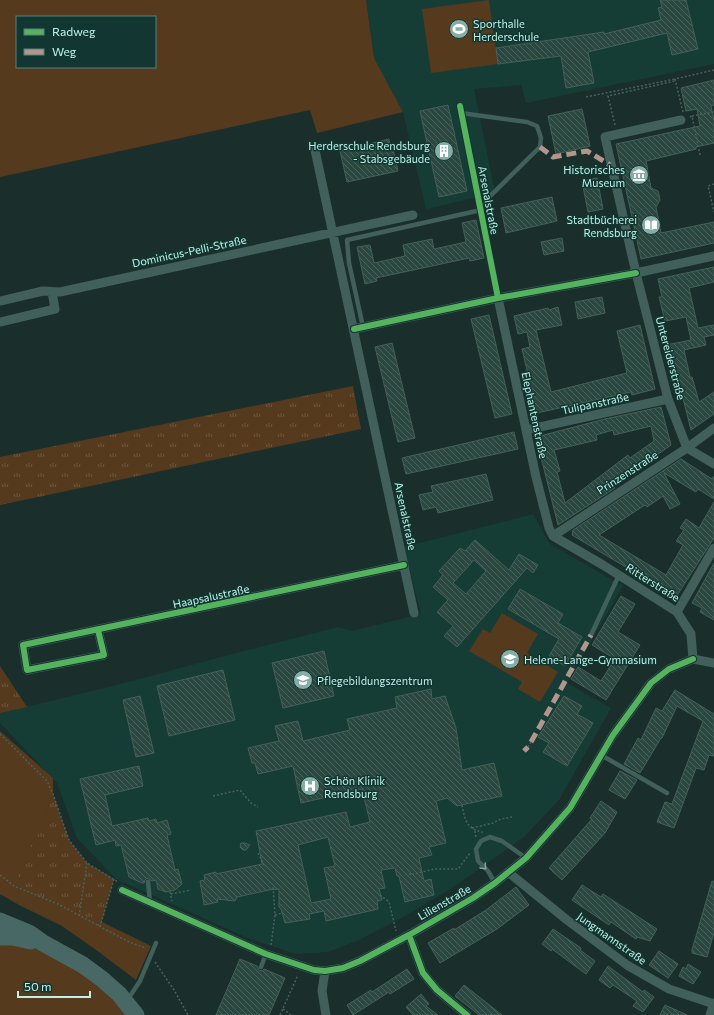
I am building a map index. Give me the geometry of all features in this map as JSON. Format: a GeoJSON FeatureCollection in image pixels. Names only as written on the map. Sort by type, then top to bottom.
{"type":"FeatureCollection","features":[{"type":"Feature","properties":{"kind":"highway"},"geometry":{"type":"LineString","coordinates":[[0,921],[29,934],[83,965],[102,979],[132,1008]]}},
{"type":"Feature","properties":{"kind":"highway"},"geometry":{"type":"LineString","coordinates":[[0,937],[12,937],[43,943]]}},
{"type":"Feature","properties":{"kind":"street"},"geometry":{"type":"LineString","coordinates":[[617,134],[683,120]]}},
{"type":"Feature","properties":{"kind":"street","name":"Untereiderstraße"},"geometry":{"type":"LineString","coordinates":[[617,134],[605,137],[636,273],[668,399],[687,448]]}},
{"type":"Feature","properties":{"kind":"street","name":"Arsenalstraße"},"geometry":{"type":"LineString","coordinates":[[315,150],[333,232],[358,328],[414,614]]}},
{"type":"Feature","properties":{"kind":"street","name":"Dominicus-Pelli-Straße"},"geometry":{"type":"LineString","coordinates":[[0,301],[43,291],[60,292],[413,215]]}},
{"type":"Feature","properties":{"kind":"street"},"geometry":{"type":"LineString","coordinates":[[358,328],[498,298],[636,273],[714,256]]}},
{"type":"Feature","properties":{"kind":"street"},"geometry":{"type":"LineString","coordinates":[[0,322],[55,309],[52,292]]}},
{"type":"Feature","properties":{"kind":"street","name":"Elephantenstraße"},"geometry":{"type":"LineString","coordinates":[[498,298],[548,528],[553,536]]}},
{"type":"Feature","properties":{"kind":"street","name":"Tulipanstraße"},"geometry":{"type":"LineString","coordinates":[[526,430],[668,399]]}},
{"type":"Feature","properties":{"kind":"street","name":"Prinzenstraße"},"geometry":{"type":"LineString","coordinates":[[553,536],[687,448],[714,428]]}},
{"type":"Feature","properties":{"kind":"street"},"geometry":{"type":"LineString","coordinates":[[687,448],[714,464]]}},
{"type":"Feature","properties":{"kind":"street","name":"Ritterstraße"},"geometry":{"type":"LineString","coordinates":[[553,536],[619,575],[677,612],[691,634],[693,660]]}},
{"type":"Feature","properties":{"kind":"street"},"geometry":{"type":"LineString","coordinates":[[677,612],[714,548]]}},
{"type":"Feature","properties":{"kind":"street","name":"Haapsalustraße"},"geometry":{"type":"LineString","coordinates":[[98,630],[104,655],[27,670],[22,645],[404,565]]}},
{"type":"Feature","properties":{"kind":"street"},"geometry":{"type":"LineString","coordinates":[[693,660],[714,663]]}},
{"type":"Feature","properties":{"kind":"street","name":"Lilienstraße"},"geometry":{"type":"LineString","coordinates":[[122,890],[267,954],[301,966],[314,970],[325,971],[343,968],[360,961],[409,935],[446,912],[473,898],[495,883],[526,858],[570,808],[613,735],[651,683],[669,669],[693,660]]}},
{"type":"Feature","properties":{"kind":"street","name":"Jungmannstraße"},"geometry":{"type":"LineString","coordinates":[[508,872],[567,920],[627,965],[669,989],[714,1004]]}},
{"type":"Feature","properties":{"kind":"street"},"geometry":{"type":"LineString","coordinates":[[409,935],[423,973],[437,990],[467,1015]]}},
{"type":"Feature","properties":{"kind":"street"},"geometry":{"type":"LineString","coordinates":[[325,971],[322,991],[326,1015]]}},
{"type":"Feature","properties":{"kind":"street"},"geometry":{"type":"LineString","coordinates":[[710,1015],[714,1004]]}},
{"type":"Feature","properties":{"kind":"lane","name":"Arsenalstraße"},"geometry":{"type":"LineString","coordinates":[[460,106],[498,298]]}},
{"type":"Feature","properties":{"kind":"lane"},"geometry":{"type":"LineString","coordinates":[[358,328],[347,240],[480,208],[540,147],[542,138],[537,126],[527,122],[462,114]]}},
{"type":"Feature","properties":{"kind":"lane"},"geometry":{"type":"LineString","coordinates":[[591,635],[619,575]]}},
{"type":"Feature","properties":{"kind":"lane"},"geometry":{"type":"LineString","coordinates":[[601,755],[667,793]]}},
{"type":"Feature","properties":{"kind":"lane"},"geometry":{"type":"LineString","coordinates":[[495,883],[488,871],[478,861],[476,849],[481,841],[490,837],[502,841],[526,858]]}},
{"type":"Feature","properties":{"kind":"lane"},"geometry":{"type":"LineString","coordinates":[[148,882],[150,902]]}},
{"type":"Feature","properties":{"kind":"lane"},"geometry":{"type":"LineString","coordinates":[[132,1008],[140,981],[156,943]]}},
{"type":"Feature","properties":{"kind":"lane"},"geometry":{"type":"LineString","coordinates":[[261,967],[267,954]]}},
{"type":"Feature","properties":{"kind":"path"},"geometry":{"type":"LineString","coordinates":[[617,134],[608,96],[714,70]]}},
{"type":"Feature","properties":{"kind":"path"},"geometry":{"type":"LineString","coordinates":[[586,97],[675,80]]}},
{"type":"Feature","properties":{"kind":"path"},"geometry":{"type":"LineString","coordinates":[[675,80],[683,120],[692,116],[714,112]]}},
{"type":"Feature","properties":{"kind":"path"},"geometry":{"type":"LineString","coordinates":[[692,116],[700,155]]}},
{"type":"Feature","properties":{"kind":"path"},"geometry":{"type":"LineString","coordinates":[[714,184],[708,186],[714,212]]}},
{"type":"Feature","properties":{"kind":"path"},"geometry":{"type":"LineString","coordinates":[[0,734],[46,781],[53,794],[69,840],[87,863],[118,882],[122,890]]}},
{"type":"Feature","properties":{"kind":"path"},"geometry":{"type":"LineString","coordinates":[[528,747],[531,742]]}},
{"type":"Feature","properties":{"kind":"path"},"geometry":{"type":"LineString","coordinates":[[213,796],[240,790],[251,803],[258,807]]}},
{"type":"Feature","properties":{"kind":"path"},"geometry":{"type":"LineString","coordinates":[[472,828],[512,817]]}},
{"type":"Feature","properties":{"kind":"path"},"geometry":{"type":"LineString","coordinates":[[475,831],[476,838]]}},
{"type":"Feature","properties":{"kind":"path"},"geometry":{"type":"LineString","coordinates":[[410,873],[410,875],[434,869],[458,869],[470,852]]}},
{"type":"Feature","properties":{"kind":"path"},"geometry":{"type":"LineString","coordinates":[[258,854],[265,867]]}},
{"type":"Feature","properties":{"kind":"path"},"geometry":{"type":"LineString","coordinates":[[79,916],[87,863]]}},
{"type":"Feature","properties":{"kind":"path"},"geometry":{"type":"LineString","coordinates":[[0,875],[14,886],[58,904],[129,942],[146,949],[152,954],[154,961],[174,990],[188,1015]]}},
{"type":"Feature","properties":{"kind":"path"},"geometry":{"type":"LineString","coordinates":[[100,926],[114,879]]}},
{"type":"Feature","properties":{"kind":"path"},"geometry":{"type":"LineString","coordinates":[[267,954],[275,915],[273,886]]}},
{"type":"Feature","properties":{"kind":"path"},"geometry":{"type":"LineString","coordinates":[[171,894],[191,890]]}},
{"type":"Feature","properties":{"kind":"path"},"geometry":{"type":"LineString","coordinates":[[380,894],[389,902],[397,941]]}},
{"type":"Feature","properties":{"kind":"path"},"geometry":{"type":"LineString","coordinates":[[275,915],[282,913]]}},
{"type":"Feature","properties":{"kind":"path"},"geometry":{"type":"LineString","coordinates":[[280,1015],[301,966]]}},
{"type":"Feature","properties":{"kind":"path"},"geometry":{"type":"LineString","coordinates":[[283,1009],[291,1015]]}},
{"type":"Feature","properties":{"kind":"shaded area"},"geometry":{"type":"Polygon","coordinates":[[[366,0],[714,0],[714,64],[526,103],[521,85],[474,89],[495,193],[426,209],[403,112],[374,58],[366,0]]]}},
{"type":"Feature","properties":{"kind":"shaded area","name":"Schön Klinik Rendsburg"},"geometry":{"type":"Polygon","coordinates":[[[533,514],[550,544],[623,586],[567,683],[611,708],[559,800],[524,837],[452,888],[405,916],[359,940],[328,952],[296,954],[250,939],[116,879],[77,838],[57,783],[0,723],[0,713],[113,686],[338,627],[352,631],[421,614],[404,547],[533,514]]]}},
{"type":"Feature","properties":{"kind":"green space"},"geometry":{"type":"Polygon","coordinates":[[[0,0],[366,0],[374,58],[403,112],[317,133],[310,110],[0,177],[0,0]]]}},
{"type":"Feature","properties":{"kind":"green space","name":"Sporthalle Herderschule"},"geometry":{"type":"Polygon","coordinates":[[[489,0],[498,64],[431,73],[422,9],[489,0]]]}},
{"type":"Feature","properties":{"kind":"green space"},"geometry":{"type":"Polygon","coordinates":[[[353,386],[361,429],[0,505],[0,457],[353,386]]]}},
{"type":"Feature","properties":{"kind":"green space"},"geometry":{"type":"Polygon","coordinates":[[[502,613],[538,634],[527,653],[558,672],[540,702],[518,689],[522,682],[469,651],[483,629],[490,633],[502,613]]]}},
{"type":"Feature","properties":{"kind":"green space"},"geometry":{"type":"Polygon","coordinates":[[[0,666],[27,707],[0,713],[0,666]]]}},
{"type":"Feature","properties":{"kind":"green space"},"geometry":{"type":"Polygon","coordinates":[[[0,731],[53,778],[53,794],[15,886],[58,904],[100,926],[102,922],[151,946],[136,980],[62,926],[0,894],[0,731]]]}},
{"type":"Feature","properties":{"kind":"green space"},"geometry":{"type":"Polygon","coordinates":[[[53,794],[69,840],[87,863],[114,879],[100,927],[58,904],[14,886],[53,794]]]}},
{"type":"Feature","properties":{"kind":"green space"},"geometry":{"type":"Polygon","coordinates":[[[0,942],[31,946],[51,954],[92,979],[128,1015],[0,1015],[0,942]]]}},
{"type":"Feature","properties":{"kind":"building"},"geometry":{"type":"Polygon","coordinates":[[[660,0],[686,0],[698,49],[672,55],[667,33],[588,52],[594,83],[566,88],[561,56],[498,64],[496,48],[604,32],[604,34],[661,20],[658,8],[662,7],[660,0]]]}},
{"type":"Feature","properties":{"kind":"building"},"geometry":{"type":"Polygon","coordinates":[[[714,80],[714,105],[711,106],[714,120],[714,143],[646,161],[651,188],[658,191],[659,195],[660,200],[656,207],[661,233],[714,222],[714,243],[641,259],[616,144],[700,126],[697,109],[686,111],[681,88],[714,80]]]}},
{"type":"Feature","properties":{"kind":"building","name":"Herderschule Rendsburg - Stabsgebäude"},"geometry":{"type":"Polygon","coordinates":[[[448,105],[467,191],[439,197],[420,111],[448,105]]]}},
{"type":"Feature","properties":{"kind":"building"},"geometry":{"type":"Polygon","coordinates":[[[582,109],[590,146],[556,154],[548,116],[582,109]]]}},
{"type":"Feature","properties":{"kind":"building"},"geometry":{"type":"Polygon","coordinates":[[[389,139],[390,146],[392,145],[398,171],[347,182],[340,151],[389,139]]]}},
{"type":"Feature","properties":{"kind":"building"},"geometry":{"type":"Polygon","coordinates":[[[597,178],[603,209],[588,212],[582,181],[597,178]]]}},
{"type":"Feature","properties":{"kind":"building"},"geometry":{"type":"Polygon","coordinates":[[[552,197],[557,221],[506,233],[501,208],[552,197]]]}},
{"type":"Feature","properties":{"kind":"building"},"geometry":{"type":"Polygon","coordinates":[[[476,220],[484,258],[470,261],[469,258],[376,278],[377,281],[365,284],[357,247],[370,245],[374,263],[405,256],[403,245],[432,239],[434,249],[466,242],[462,223],[476,220]]]}},
{"type":"Feature","properties":{"kind":"building"},"geometry":{"type":"Polygon","coordinates":[[[562,238],[564,251],[544,255],[541,242],[562,238]]]}},
{"type":"Feature","properties":{"kind":"building"},"geometry":{"type":"Polygon","coordinates":[[[714,267],[714,282],[689,288],[698,328],[714,325],[714,335],[704,337],[706,345],[684,350],[690,377],[692,377],[699,402],[714,392],[714,414],[691,430],[678,378],[673,379],[666,345],[691,340],[686,317],[665,321],[659,297],[662,297],[658,279],[714,267]]]}},
{"type":"Feature","properties":{"kind":"building"},"geometry":{"type":"Polygon","coordinates":[[[602,297],[605,313],[578,319],[575,302],[602,297]]]}},
{"type":"Feature","properties":{"kind":"building"},"geometry":{"type":"Polygon","coordinates":[[[558,307],[562,325],[536,330],[551,392],[627,373],[617,331],[640,325],[655,389],[632,395],[631,392],[537,413],[522,349],[530,347],[527,332],[518,334],[514,316],[558,307]]]}},
{"type":"Feature","properties":{"kind":"building"},"geometry":{"type":"Polygon","coordinates":[[[489,315],[512,414],[495,418],[471,319],[489,315]]]}},
{"type":"Feature","properties":{"kind":"building"},"geometry":{"type":"Polygon","coordinates":[[[392,343],[415,438],[398,442],[375,347],[392,343]]]}},
{"type":"Feature","properties":{"kind":"building"},"geometry":{"type":"Polygon","coordinates":[[[661,407],[671,445],[613,486],[615,488],[558,525],[536,437],[605,419],[661,407]],[[651,426],[614,435],[613,430],[596,435],[597,440],[554,450],[560,471],[557,472],[565,503],[628,455],[630,458],[654,441],[651,426]]]}},
{"type":"Feature","properties":{"kind":"building"},"geometry":{"type":"Polygon","coordinates":[[[514,432],[518,449],[406,474],[402,458],[514,432]]]}},
{"type":"Feature","properties":{"kind":"building"},"geometry":{"type":"Polygon","coordinates":[[[681,459],[712,479],[714,476],[714,499],[698,489],[696,492],[664,473],[680,504],[670,509],[663,496],[647,507],[645,505],[599,535],[666,575],[683,545],[676,541],[684,530],[680,528],[686,519],[699,528],[714,502],[714,538],[676,597],[572,535],[573,530],[681,459]]]}},
{"type":"Feature","properties":{"kind":"building"},"geometry":{"type":"Polygon","coordinates":[[[486,474],[493,500],[438,513],[436,507],[423,510],[419,495],[433,492],[431,486],[486,474]]]}},
{"type":"Feature","properties":{"kind":"building"},"geometry":{"type":"Polygon","coordinates":[[[475,540],[509,570],[519,554],[538,565],[533,573],[527,568],[457,647],[444,636],[453,626],[437,612],[448,600],[433,587],[443,575],[439,571],[460,548],[465,551],[475,540]],[[474,560],[453,583],[466,594],[486,571],[474,560]]]}},
{"type":"Feature","properties":{"kind":"building"},"geometry":{"type":"Polygon","coordinates":[[[714,563],[714,620],[700,612],[702,608],[692,603],[714,563]]]}},
{"type":"Feature","properties":{"kind":"building"},"geometry":{"type":"Polygon","coordinates":[[[520,589],[563,614],[558,623],[582,637],[565,666],[549,656],[559,639],[508,609],[520,589]]]}},
{"type":"Feature","properties":{"kind":"building"},"geometry":{"type":"Polygon","coordinates":[[[621,596],[635,604],[618,632],[640,645],[606,700],[571,679],[578,667],[601,681],[615,659],[592,645],[621,596]]]}},
{"type":"Feature","properties":{"kind":"building","name":"Pflegebildungszentrum"},"geometry":{"type":"Polygon","coordinates":[[[324,651],[334,696],[283,708],[272,663],[324,651]]]}},
{"type":"Feature","properties":{"kind":"building"},"geometry":{"type":"Polygon","coordinates":[[[223,670],[235,720],[169,736],[157,686],[223,670]]]}},
{"type":"Feature","properties":{"kind":"building"},"geometry":{"type":"Polygon","coordinates":[[[431,689],[432,699],[445,696],[456,728],[462,770],[494,763],[502,796],[457,806],[447,798],[436,801],[446,843],[429,847],[432,855],[419,858],[424,881],[431,879],[434,895],[405,902],[399,876],[397,876],[395,868],[381,870],[385,888],[379,889],[382,900],[377,901],[378,909],[326,921],[324,911],[309,914],[310,919],[285,923],[279,907],[279,889],[237,897],[235,901],[217,899],[218,902],[204,905],[200,881],[205,880],[204,875],[216,872],[216,874],[262,864],[256,831],[346,812],[350,827],[370,822],[362,789],[301,803],[293,766],[258,774],[255,763],[252,763],[248,748],[279,741],[275,726],[298,721],[303,741],[350,730],[347,719],[397,708],[395,697],[431,689]],[[328,837],[298,845],[311,903],[331,899],[324,868],[335,866],[328,837]]]}},
{"type":"Feature","properties":{"kind":"building"},"geometry":{"type":"Polygon","coordinates":[[[675,690],[714,714],[714,756],[709,755],[704,770],[696,768],[674,828],[657,822],[665,802],[672,804],[703,721],[677,706],[662,738],[640,773],[624,764],[638,738],[641,740],[656,708],[662,711],[675,690]]]}},
{"type":"Feature","properties":{"kind":"building"},"geometry":{"type":"Polygon","coordinates":[[[140,696],[154,753],[136,757],[123,700],[140,696]]]}},
{"type":"Feature","properties":{"kind":"building"},"geometry":{"type":"Polygon","coordinates":[[[564,696],[582,706],[577,714],[593,723],[567,766],[543,752],[549,743],[538,737],[564,696]]]}},
{"type":"Feature","properties":{"kind":"building"},"geometry":{"type":"Polygon","coordinates":[[[139,766],[143,786],[105,795],[112,826],[148,818],[149,821],[156,819],[157,823],[167,820],[171,834],[167,835],[175,870],[178,869],[182,884],[175,890],[166,892],[158,889],[156,880],[152,881],[147,878],[144,883],[142,883],[129,877],[121,845],[116,846],[115,840],[96,845],[80,779],[139,766]]]}},
{"type":"Feature","properties":{"kind":"building"},"geometry":{"type":"Polygon","coordinates":[[[620,771],[637,780],[625,799],[609,790],[620,771]]]}},
{"type":"Feature","properties":{"kind":"building"},"geometry":{"type":"Polygon","coordinates":[[[601,801],[617,812],[605,833],[562,880],[549,868],[592,819],[590,818],[601,801]]]}},
{"type":"Feature","properties":{"kind":"building"},"geometry":{"type":"Polygon","coordinates":[[[241,843],[250,845],[246,850],[243,850],[240,847],[241,843]]]}},
{"type":"Feature","properties":{"kind":"building"},"geometry":{"type":"Polygon","coordinates":[[[712,881],[714,882],[714,932],[707,957],[692,953],[692,950],[712,881]]]}},
{"type":"Feature","properties":{"kind":"building"},"geometry":{"type":"Polygon","coordinates":[[[582,885],[601,897],[603,894],[657,929],[650,941],[637,937],[636,939],[611,922],[609,925],[572,900],[582,885]]]}},
{"type":"Feature","properties":{"kind":"building"},"geometry":{"type":"Polygon","coordinates":[[[516,887],[529,905],[497,929],[440,963],[428,943],[454,928],[454,930],[486,910],[516,887]]]}},
{"type":"Feature","properties":{"kind":"building"},"geometry":{"type":"Polygon","coordinates":[[[553,929],[581,948],[580,950],[595,961],[586,974],[552,949],[551,951],[542,944],[553,929]]]}},
{"type":"Feature","properties":{"kind":"building"},"geometry":{"type":"Polygon","coordinates":[[[659,951],[678,964],[668,978],[649,965],[659,951]]]}},
{"type":"Feature","properties":{"kind":"building"},"geometry":{"type":"Polygon","coordinates":[[[240,959],[257,966],[259,970],[262,971],[264,969],[285,978],[269,1015],[216,1015],[240,959]]]}},
{"type":"Feature","properties":{"kind":"building"},"geometry":{"type":"Polygon","coordinates":[[[688,964],[701,972],[693,984],[679,976],[683,967],[686,969],[688,964]]]}},
{"type":"Feature","properties":{"kind":"building"},"geometry":{"type":"Polygon","coordinates":[[[608,966],[643,992],[644,990],[654,997],[643,1012],[633,1006],[637,1001],[613,985],[610,988],[599,980],[608,966]]]}},
{"type":"Feature","properties":{"kind":"building"},"geometry":{"type":"Polygon","coordinates":[[[407,969],[414,979],[390,994],[389,992],[353,1015],[347,1005],[371,990],[372,992],[407,969]]]}},
{"type":"Feature","properties":{"kind":"building"},"geometry":{"type":"Polygon","coordinates":[[[464,985],[502,1015],[479,1015],[455,996],[464,985]]]}},
{"type":"Feature","properties":{"kind":"building"},"geometry":{"type":"Polygon","coordinates":[[[421,994],[429,1004],[426,1006],[438,1015],[413,1015],[406,1007],[421,994]]]}},
{"type":"Feature","properties":{"kind":"building"},"geometry":{"type":"Polygon","coordinates":[[[665,1005],[687,1015],[660,1015],[665,1005]]]}},
{"type":"Feature","properties":{"kind":"marked path"},"geometry":{"type":"LineString","coordinates":[[540,147],[553,157],[587,151],[610,165]]}},
{"type":"Feature","properties":{"kind":"marked path"},"geometry":{"type":"LineString","coordinates":[[531,742],[591,635]]}},
{"type":"Feature","properties":{"kind":"marked path"},"geometry":{"type":"LineString","coordinates":[[524,751],[528,747]]}},
{"type":"Feature","properties":{"kind":"cycle path"},"geometry":{"type":"LineString","coordinates":[[460,106],[498,298]]}},
{"type":"Feature","properties":{"kind":"cycle path"},"geometry":{"type":"LineString","coordinates":[[354,329],[498,298],[636,273]]}},
{"type":"Feature","properties":{"kind":"cycle path"},"geometry":{"type":"LineString","coordinates":[[98,630],[104,655],[27,670],[23,645],[404,565]]}},
{"type":"Feature","properties":{"kind":"cycle path"},"geometry":{"type":"LineString","coordinates":[[122,890],[266,954],[314,970],[325,971],[343,968],[360,961],[409,935],[473,898],[495,883],[526,858],[570,808],[613,735],[651,683],[669,669],[693,659]]}},
{"type":"Feature","properties":{"kind":"cycle path"},"geometry":{"type":"LineString","coordinates":[[409,935],[423,973],[437,990],[467,1015]]}},
{"type":"Feature","properties":{"kind":"place","name":"Sporthalle Herderschule"},"geometry":{"type":"Point","coordinates":[459,29]}},
{"type":"Feature","properties":{"kind":"place","name":"Herderschule Rendsburg - Stabsgebäude"},"geometry":{"type":"Point","coordinates":[444,151]}},
{"type":"Feature","properties":{"kind":"place","name":"Historisches Museum"},"geometry":{"type":"Point","coordinates":[639,175]}},
{"type":"Feature","properties":{"kind":"place","name":"Stadtbücherei Rendsburg"},"geometry":{"type":"Point","coordinates":[651,225]}},
{"type":"Feature","properties":{"kind":"place","name":"Helene-Lange-Gymnasium"},"geometry":{"type":"Point","coordinates":[510,659]}},
{"type":"Feature","properties":{"kind":"place","name":"Pflegebildungszentrum"},"geometry":{"type":"Point","coordinates":[303,680]}},
{"type":"Feature","properties":{"kind":"place","name":"Schön Klinik Rendsburg"},"geometry":{"type":"Point","coordinates":[310,786]}}]}
